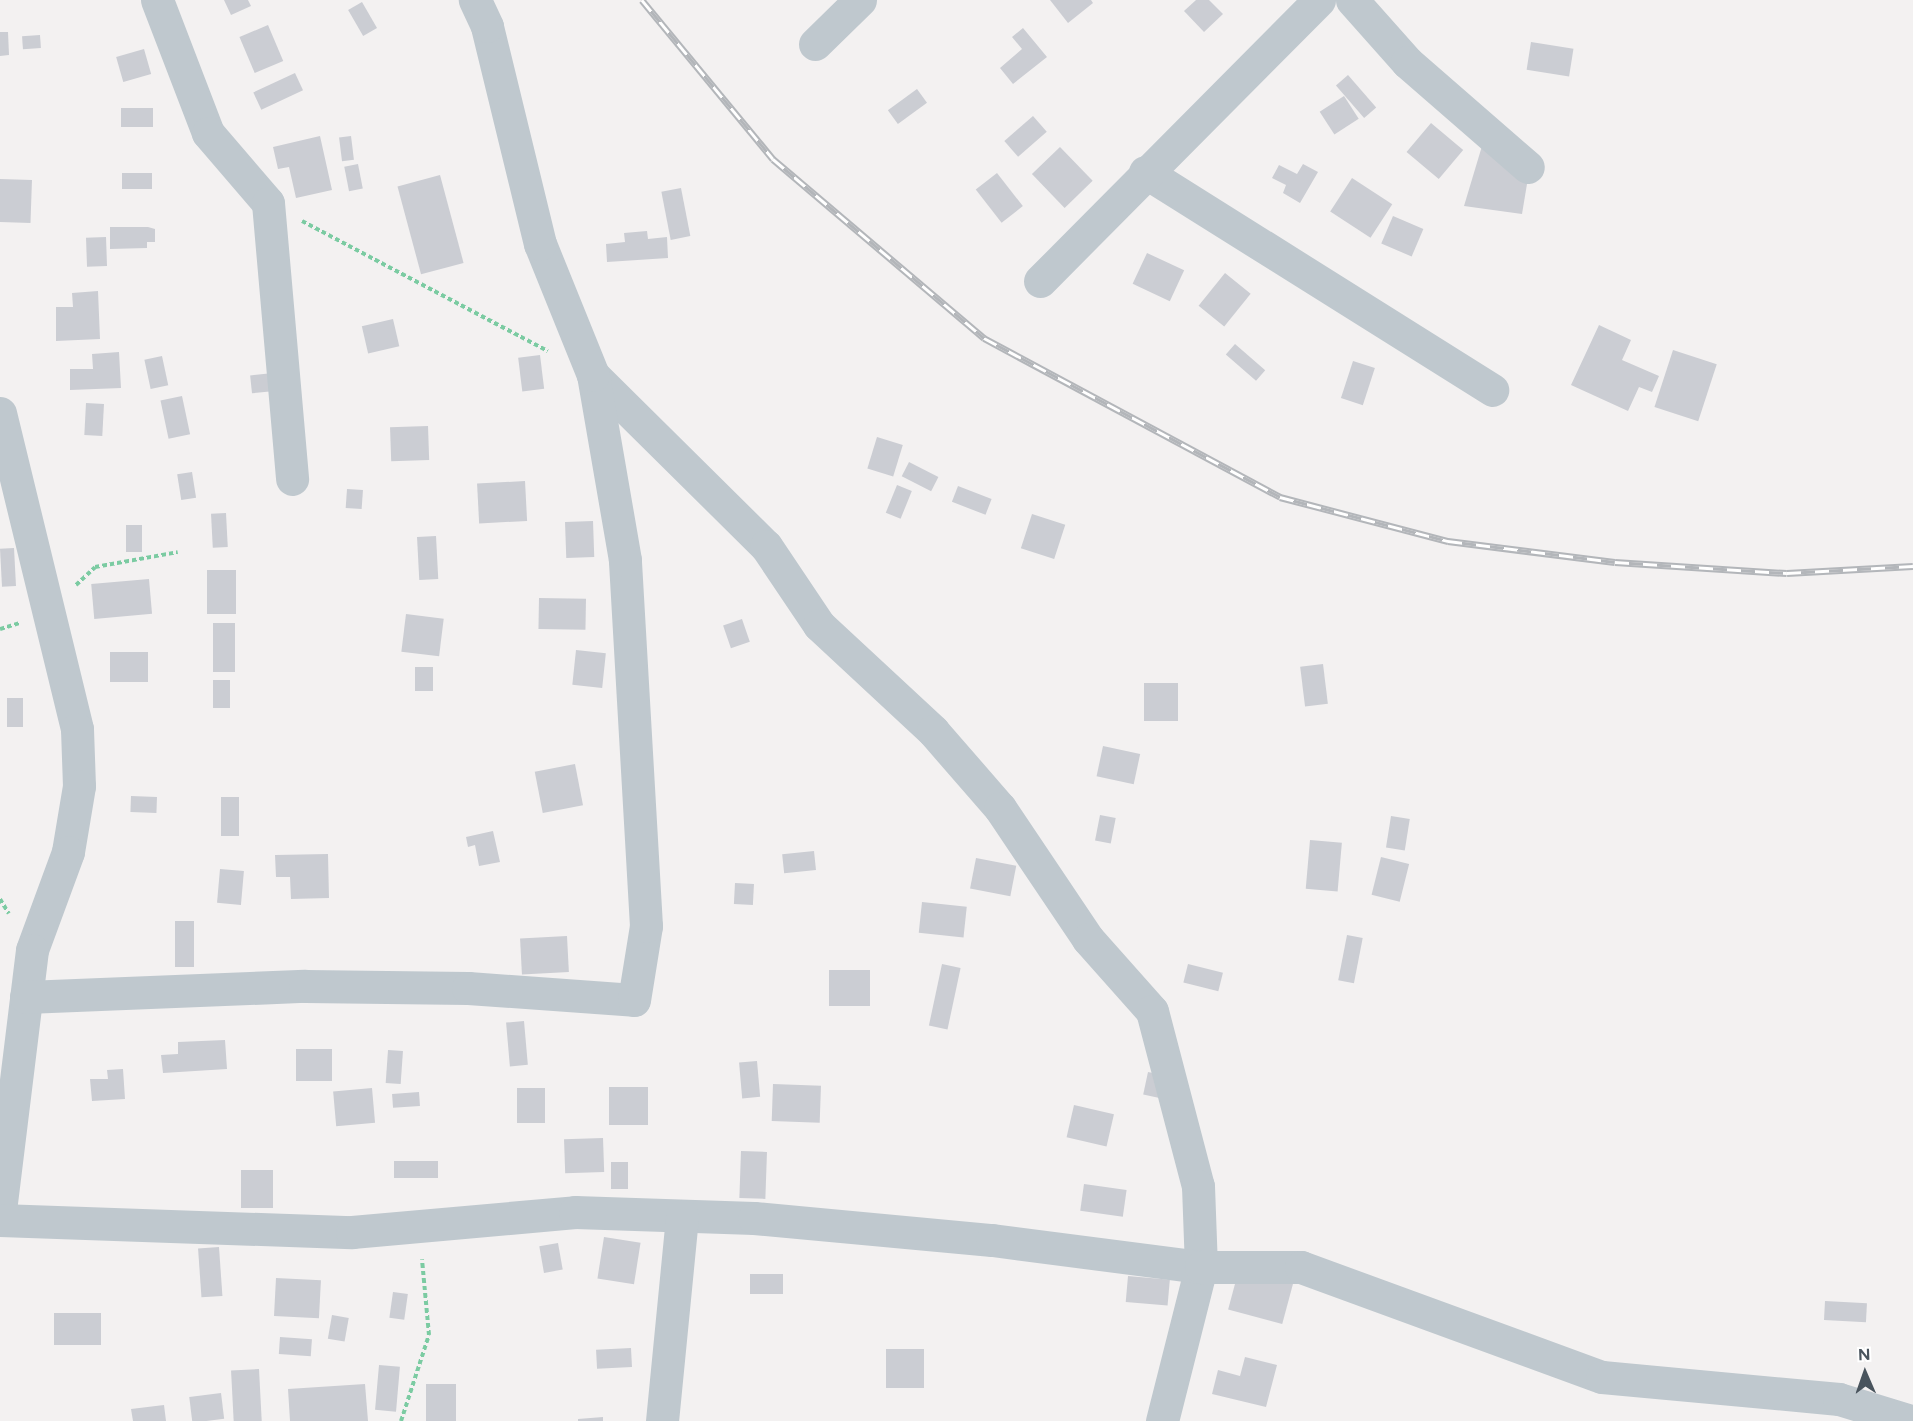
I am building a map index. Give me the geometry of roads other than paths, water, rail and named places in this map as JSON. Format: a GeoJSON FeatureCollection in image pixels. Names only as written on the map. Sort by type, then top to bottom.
{"type":"FeatureCollection","features":[{"type":"Feature","properties":{"kind":"street"},"geometry":{"type":"LineString","coordinates":[[158,0],[208,133],[268,203],[292,479]]}},
{"type":"Feature","properties":{"kind":"street"},"geometry":{"type":"LineString","coordinates":[[26,997],[305,986],[468,988],[634,1000],[646,926],[625,560],[593,375],[540,244],[487,26],[475,0]]}},
{"type":"Feature","properties":{"kind":"street"},"geometry":{"type":"LineString","coordinates":[[815,44],[860,0]]}},
{"type":"Feature","properties":{"kind":"street"},"geometry":{"type":"LineString","coordinates":[[1040,281],[1145,172],[1319,0]]}},
{"type":"Feature","properties":{"kind":"street"},"geometry":{"type":"LineString","coordinates":[[1352,0],[1407,62],[1528,167]]}},
{"type":"Feature","properties":{"kind":"street"},"geometry":{"type":"LineString","coordinates":[[1145,172],[1492,390]]}},
{"type":"Feature","properties":{"kind":"street"},"geometry":{"type":"LineString","coordinates":[[593,375],[766,546],[819,625],[933,731],[1000,808],[1088,939],[1152,1011],[1198,1185],[1201,1267],[1162,1421]]}},
{"type":"Feature","properties":{"kind":"street"},"geometry":{"type":"LineString","coordinates":[[0,413],[46,616],[77,729],[79,786],[68,852],[32,950],[0,1209]]}},
{"type":"Feature","properties":{"kind":"street"},"geometry":{"type":"LineString","coordinates":[[0,1220],[352,1232],[575,1212],[682,1216],[992,1239],[1201,1267],[1301,1267],[1602,1377],[1839,1399],[1911,1421]]}},
{"type":"Feature","properties":{"kind":"street"},"geometry":{"type":"LineString","coordinates":[[662,1421],[682,1216]]}},
{"type":"Feature","properties":{"kind":"railway"},"geometry":{"type":"LineString","coordinates":[[642,0],[773,159],[984,338],[1280,497],[1448,541],[1615,562],[1787,573],[1913,566]]}}]}
